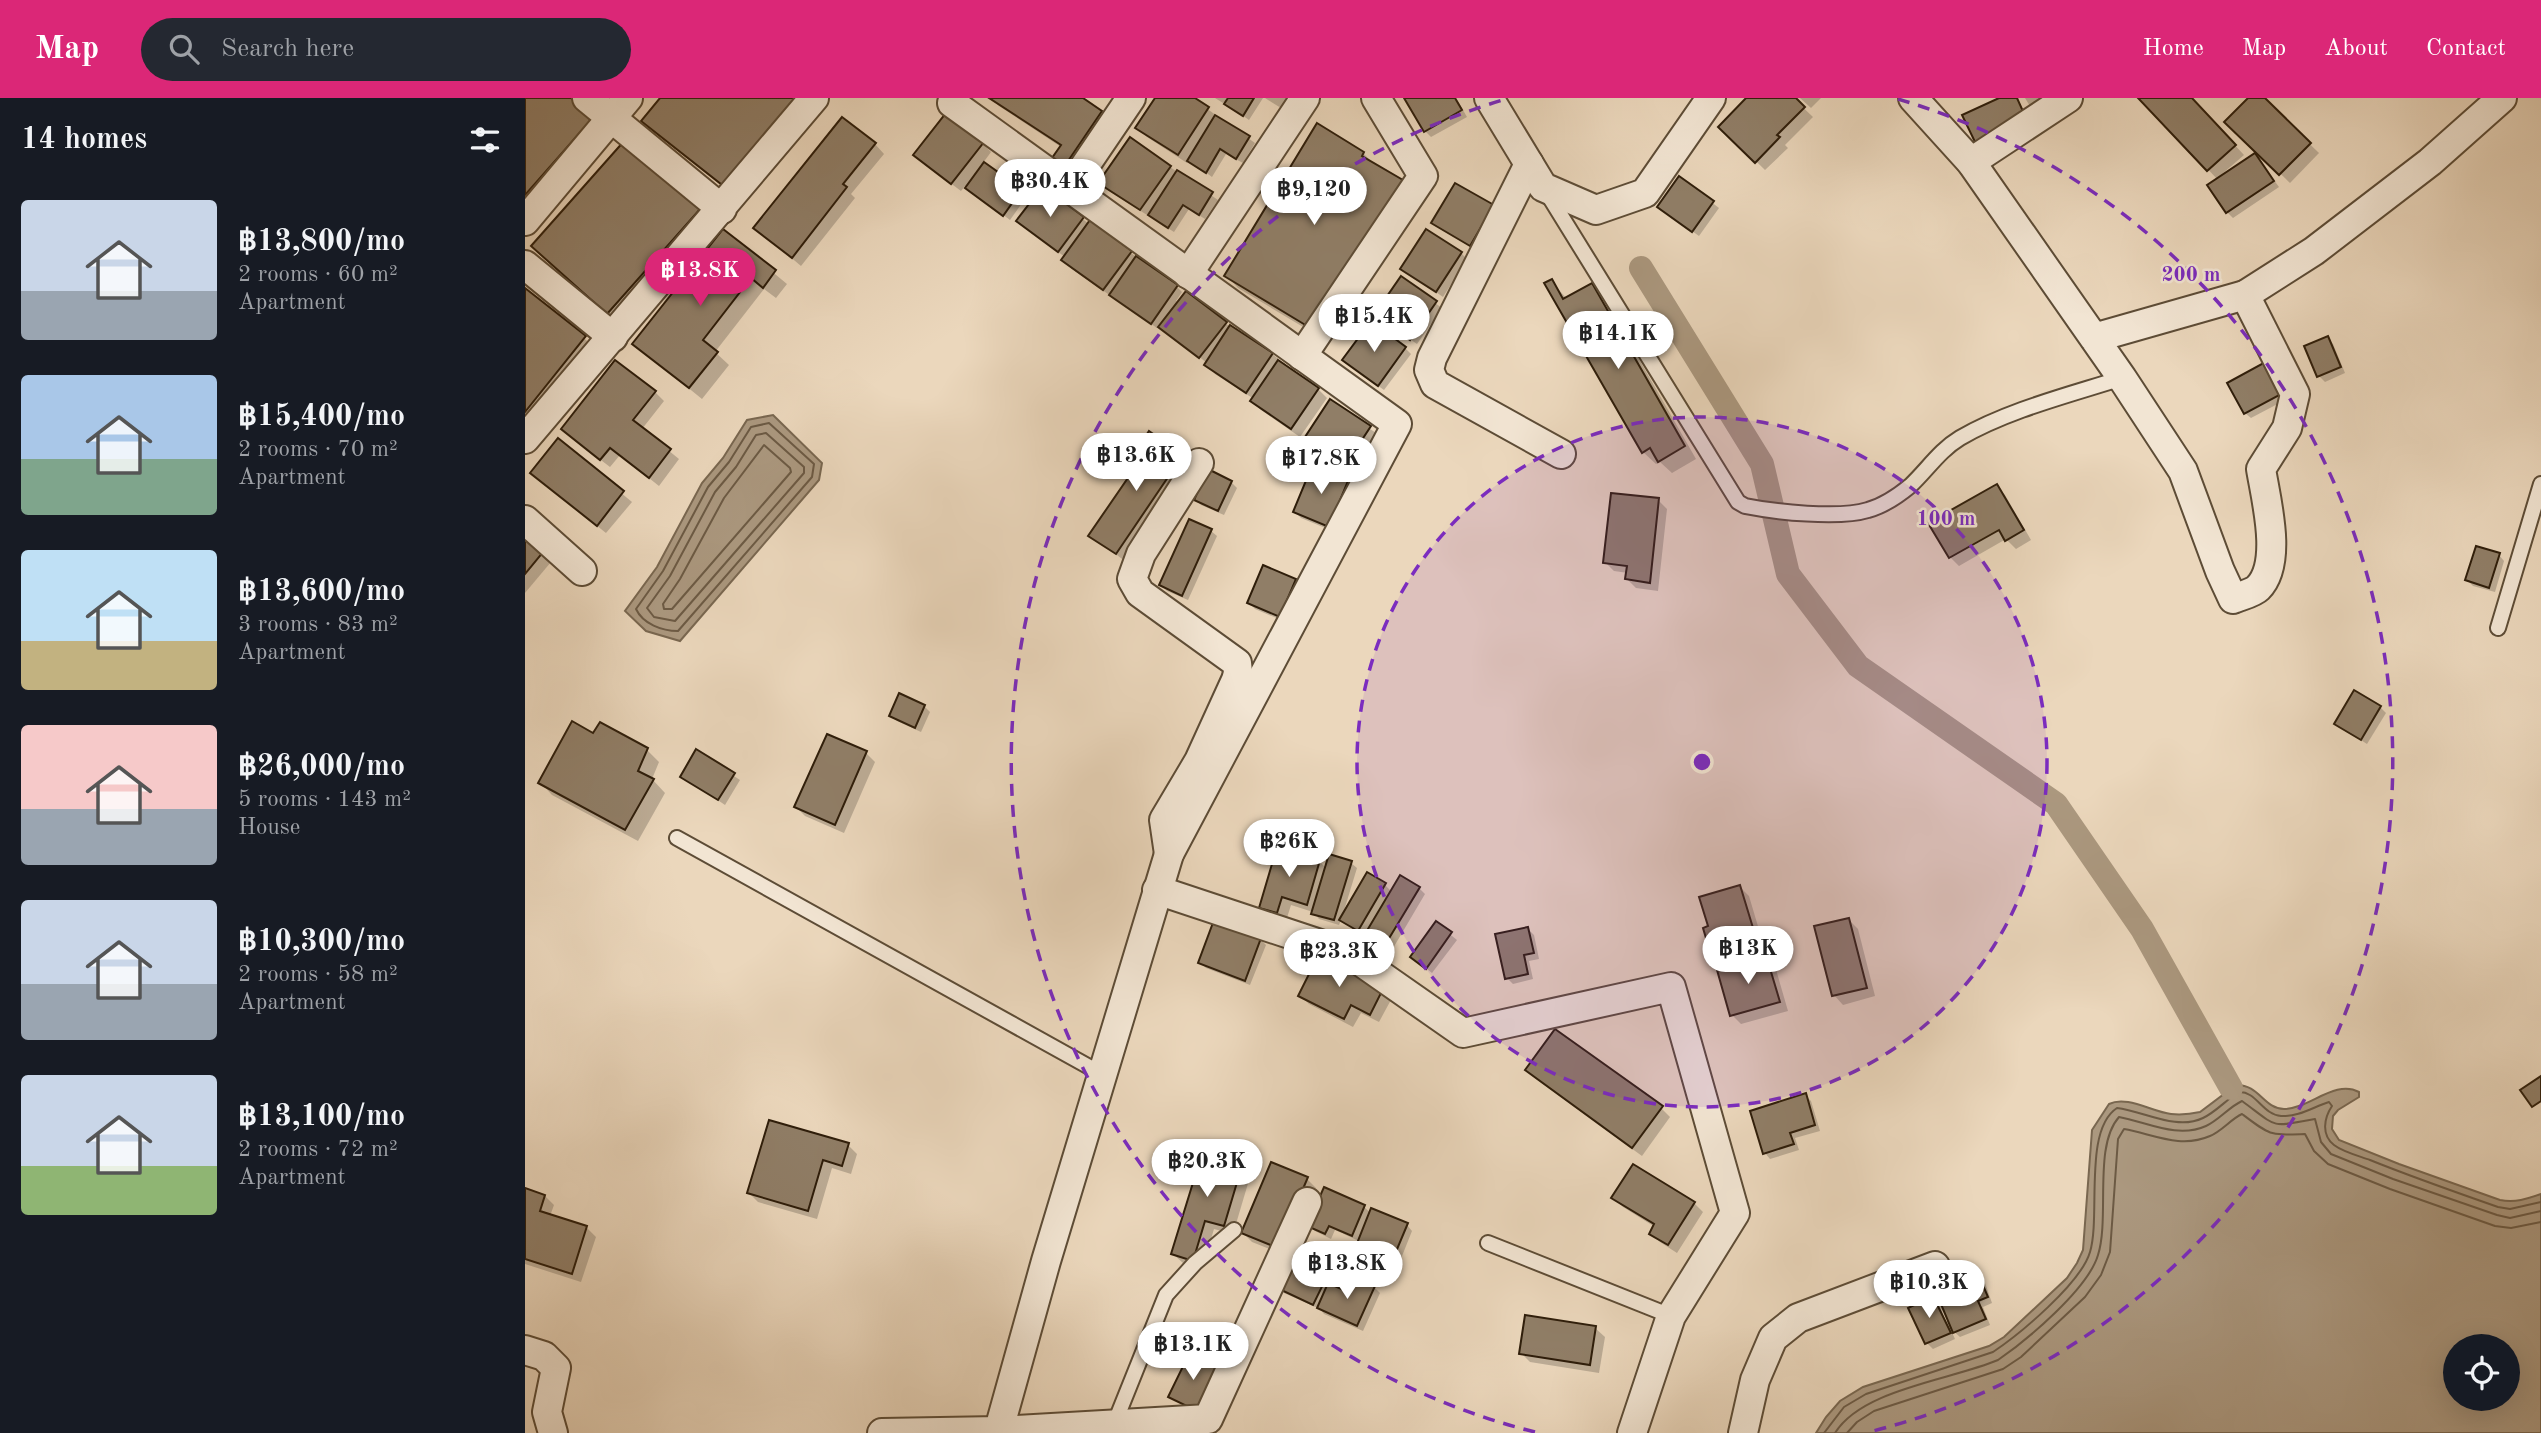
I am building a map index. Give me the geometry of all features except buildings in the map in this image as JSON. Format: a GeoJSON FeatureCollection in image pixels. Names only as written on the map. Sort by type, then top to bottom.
{"type":"FeatureCollection","features":[{"type":"Feature","properties":{"kind":"street"},"geometry":{"type":"LineString","coordinates":[[587,98],[620,108],[722,209]]}},
{"type":"Feature","properties":{"kind":"street"},"geometry":{"type":"LineString","coordinates":[[525,439],[814,98]]}},
{"type":"Feature","properties":{"kind":"street"},"geometry":{"type":"LineString","coordinates":[[955,98],[952,103],[1397,424],[1169,854],[998,1432]]}},
{"type":"Feature","properties":{"kind":"street"},"geometry":{"type":"LineString","coordinates":[[1070,188],[1131,98]]}},
{"type":"Feature","properties":{"kind":"street"},"geometry":{"type":"LineString","coordinates":[[1188,274],[1305,98]]}},
{"type":"Feature","properties":{"kind":"street"},"geometry":{"type":"LineString","coordinates":[[1303,356],[1423,176],[1376,98]]}},
{"type":"Feature","properties":{"kind":"street"},"geometry":{"type":"LineString","coordinates":[[1489,98],[1536,175],[1596,210],[1645,193],[1711,98]]}},
{"type":"Feature","properties":{"kind":"street"},"geometry":{"type":"LineString","coordinates":[[1913,98],[1972,162],[2183,471],[2233,599],[2258,589],[2268,571],[2271,528],[2261,470],[2287,428],[2295,394],[2245,295]]}},
{"type":"Feature","properties":{"kind":"street"},"geometry":{"type":"LineString","coordinates":[[1972,162],[2068,98]]}},
{"type":"Feature","properties":{"kind":"street"},"geometry":{"type":"LineString","coordinates":[[2094,338],[2245,295],[2314,251],[2430,162],[2502,98]]}},
{"type":"Feature","properties":{"kind":"street"},"geometry":{"type":"LineString","coordinates":[[525,221],[620,108]]}},
{"type":"Feature","properties":{"kind":"street"},"geometry":{"type":"LineString","coordinates":[[1536,175],[1432,358],[1429,370],[1435,384],[1561,454]]}},
{"type":"Feature","properties":{"kind":"street"},"geometry":{"type":"LineString","coordinates":[[525,265],[613,337]]}},
{"type":"Feature","properties":{"kind":"street"},"geometry":{"type":"LineString","coordinates":[[1169,854],[1164,820],[1199,761],[1236,680],[1239,667],[1140,593],[1132,579],[1141,554],[1199,463]]}},
{"type":"Feature","properties":{"kind":"street"},"geometry":{"type":"LineString","coordinates":[[525,520],[582,571]]}},
{"type":"Feature","properties":{"kind":"street"},"geometry":{"type":"LineString","coordinates":[[1157,890],[1350,954],[1463,1033],[1671,987],[1735,1213],[1671,1316],[1639,1429]]}},
{"type":"Feature","properties":{"kind":"street"},"geometry":{"type":"LineString","coordinates":[[882,1433],[1112,1429],[1208,1419],[1307,1202]]}},
{"type":"Feature","properties":{"kind":"street"},"geometry":{"type":"LineString","coordinates":[[1743,1433],[1755,1380],[1773,1338],[1798,1318],[1935,1266]]}},
{"type":"Feature","properties":{"kind":"street"},"geometry":{"type":"LineString","coordinates":[[525,1350],[544,1356],[556,1368],[547,1412],[552,1433]]}},
{"type":"Feature","properties":{"kind":"lane"},"geometry":{"type":"LineString","coordinates":[[1536,175],[1738,502],[1756,508],[1818,514],[1868,510],[1911,485],[1931,461],[1959,439],[1995,421],[2122,378]]}},
{"type":"Feature","properties":{"kind":"lane"},"geometry":{"type":"LineString","coordinates":[[2498,628],[2541,484]]}},
{"type":"Feature","properties":{"kind":"lane"},"geometry":{"type":"LineString","coordinates":[[677,838],[1102,1074]]}},
{"type":"Feature","properties":{"kind":"lane"},"geometry":{"type":"LineString","coordinates":[[1112,1429],[1166,1295],[1195,1263],[1234,1230]]}},
{"type":"Feature","properties":{"kind":"lane"},"geometry":{"type":"LineString","coordinates":[[1488,1243],[1671,1316]]}},
{"type":"Feature","properties":{"kind":"water"},"geometry":{"type":"Polygon","coordinates":[[[773,415],[822,463],[819,480],[680,641],[646,631],[625,611],[657,567],[702,483],[723,458],[747,420],[773,415]]]}},
{"type":"Feature","properties":{"kind":"water"},"geometry":{"type":"Polygon","coordinates":[[[2236,1085],[2250,1088],[2271,1105],[2284,1109],[2303,1105],[2331,1092],[2350,1089],[2359,1092],[2359,1097],[2333,1116],[2332,1129],[2339,1140],[2500,1200],[2516,1201],[2541,1194],[2541,1433],[1816,1433],[1840,1401],[1863,1387],[1989,1346],[2004,1337],[2067,1278],[2083,1250],[2092,1130],[2109,1104],[2124,1101],[2164,1113],[2200,1112],[2236,1085]]]}},
{"type":"Feature","properties":{"kind":"waterway"},"geometry":{"type":"LineString","coordinates":[[1641,268],[1762,464],[1788,574],[1858,666],[2056,804],[2142,929],[2231,1088]]}}]}
